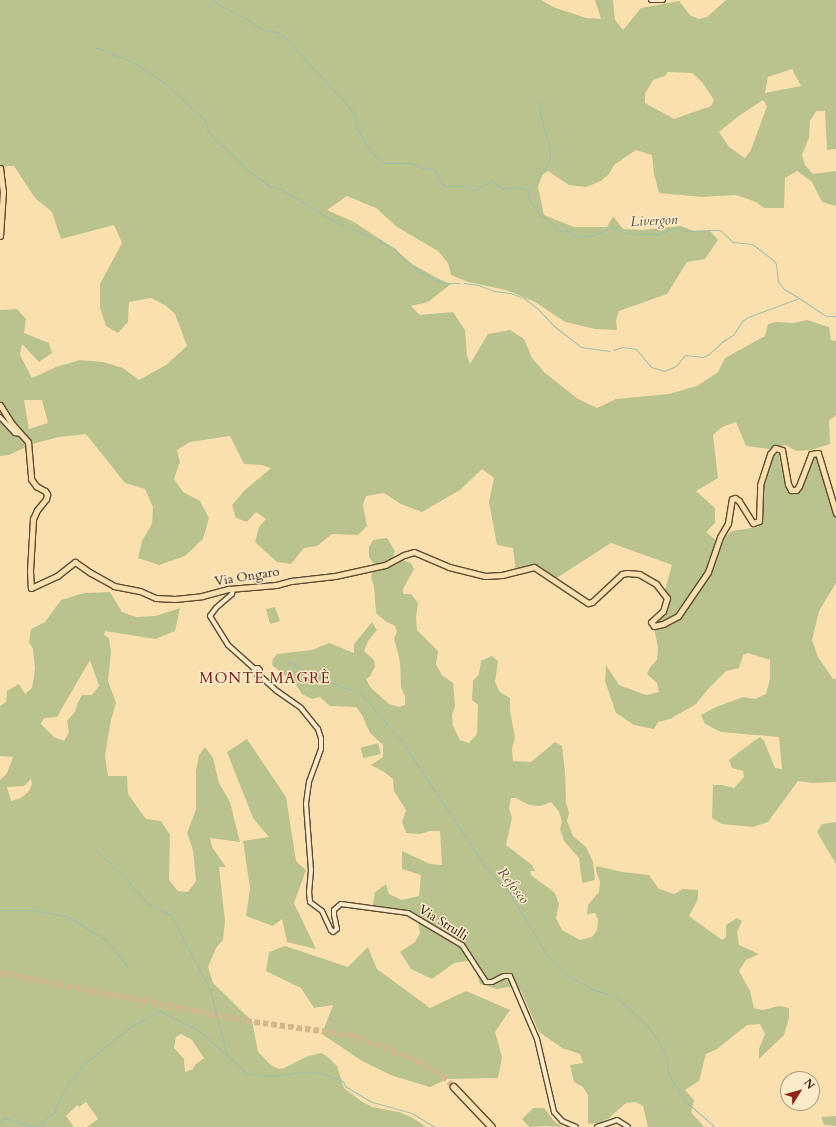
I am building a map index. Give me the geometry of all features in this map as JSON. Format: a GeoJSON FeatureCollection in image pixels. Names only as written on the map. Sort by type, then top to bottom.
{"type":"FeatureCollection","features":[{"type":"Feature","properties":{"kind":"highway"},"geometry":{"type":"LineString","coordinates":[[454,1087],[492,1127]]}},
{"type":"Feature","properties":{"kind":"main road"},"geometry":{"type":"LineString","coordinates":[[0,168],[3,191],[0,236]]}},
{"type":"Feature","properties":{"kind":"main road"},"geometry":{"type":"LineString","coordinates":[[1,407],[12,424],[21,434]]}},
{"type":"Feature","properties":{"kind":"main road","name":"Via Ongaro"},"geometry":{"type":"LineString","coordinates":[[21,434],[30,444],[33,483],[47,494],[46,500],[37,510],[33,519],[30,572],[31,588],[62,573],[75,562],[114,586],[140,591],[156,598],[175,599],[202,596],[233,589],[276,585],[291,581],[335,576],[386,565],[404,555],[414,552],[449,567],[476,574],[497,576],[534,567],[588,603],[592,602],[622,574],[632,573],[644,577],[656,584],[667,598],[664,611],[651,622],[654,626],[663,624],[678,616],[711,567],[720,537],[728,522],[732,499],[735,498],[739,501],[753,523],[759,521],[760,485],[770,454],[775,448],[782,450],[788,484],[791,490],[796,490],[799,486],[811,454],[818,453],[836,513]]}},
{"type":"Feature","properties":{"kind":"street"},"geometry":{"type":"LineString","coordinates":[[651,0],[663,0]]}},
{"type":"Feature","properties":{"kind":"street"},"geometry":{"type":"LineString","coordinates":[[0,417],[15,433],[21,434]]}},
{"type":"Feature","properties":{"kind":"street","name":"Via Strulli"},"geometry":{"type":"LineString","coordinates":[[233,589],[232,594],[216,608],[210,616],[228,645],[255,669],[259,669],[258,674],[277,691],[301,708],[318,729],[321,738],[321,749],[312,775],[306,804],[311,870],[309,900],[311,904],[322,911],[331,930],[335,932],[337,929],[334,912],[337,906],[341,904],[402,911],[421,919],[462,945],[486,982],[492,982],[504,976],[510,976],[537,1039],[554,1112],[562,1121],[576,1127]]}},
{"type":"Feature","properties":{"kind":"street"},"geometry":{"type":"LineString","coordinates":[[597,1127],[617,1120],[628,1127]]}},
{"type":"Feature","properties":{"kind":"green space"},"geometry":{"type":"Polygon","coordinates":[[[0,0],[541,0],[553,7],[586,18],[601,19],[595,0],[613,0],[615,20],[623,30],[641,8],[679,1],[690,15],[699,19],[707,17],[726,0],[836,0],[836,149],[827,150],[825,111],[816,111],[810,121],[809,138],[802,155],[805,165],[813,174],[836,171],[836,206],[822,202],[812,182],[797,171],[785,178],[784,208],[764,208],[756,202],[736,195],[702,197],[659,193],[654,174],[652,155],[636,150],[614,165],[609,174],[601,181],[586,187],[569,185],[548,171],[542,175],[538,187],[544,215],[574,227],[607,227],[613,216],[623,229],[642,230],[681,226],[694,231],[710,231],[718,240],[705,259],[687,262],[667,294],[619,311],[616,320],[617,330],[595,329],[565,322],[535,302],[506,290],[468,282],[451,275],[448,263],[438,251],[397,227],[376,208],[347,196],[327,210],[354,222],[395,249],[412,264],[451,284],[428,302],[411,306],[420,315],[453,312],[465,330],[467,356],[470,364],[488,334],[510,330],[524,339],[532,358],[545,373],[578,399],[597,408],[616,399],[669,394],[697,386],[718,372],[725,358],[765,336],[768,324],[776,322],[793,323],[807,320],[829,327],[831,340],[836,341],[836,415],[829,421],[830,444],[811,450],[796,451],[786,445],[769,449],[746,446],[736,422],[722,427],[713,435],[718,478],[696,491],[715,508],[715,523],[706,532],[718,542],[732,531],[758,527],[762,522],[762,489],[765,475],[773,454],[776,452],[779,455],[784,481],[792,493],[797,493],[804,482],[812,457],[816,456],[836,515],[836,583],[819,611],[812,640],[818,657],[833,679],[836,679],[836,782],[812,783],[798,781],[768,822],[753,827],[722,824],[712,818],[713,785],[722,785],[734,788],[744,777],[743,771],[732,768],[729,760],[754,741],[760,737],[764,741],[775,768],[782,769],[779,737],[721,732],[705,724],[701,715],[716,707],[743,697],[755,699],[766,694],[770,679],[770,660],[748,653],[743,655],[739,668],[726,671],[708,689],[696,704],[670,719],[658,722],[654,729],[634,725],[616,713],[605,681],[606,665],[619,685],[646,695],[659,692],[657,683],[647,674],[650,667],[657,660],[658,648],[654,627],[672,625],[695,596],[713,569],[717,549],[712,562],[678,616],[663,624],[652,623],[667,604],[664,593],[672,565],[611,543],[552,581],[538,571],[531,569],[516,573],[513,548],[497,545],[489,502],[494,478],[482,469],[460,490],[422,512],[401,504],[384,493],[366,496],[363,505],[367,526],[358,535],[332,534],[317,546],[304,548],[291,564],[277,562],[255,542],[259,527],[266,519],[256,512],[247,522],[236,518],[232,505],[245,490],[271,468],[262,465],[244,464],[230,436],[190,442],[177,450],[180,462],[174,479],[183,492],[200,501],[209,518],[203,539],[185,556],[159,565],[138,558],[142,541],[152,524],[153,507],[145,489],[125,483],[86,434],[59,437],[32,444],[9,455],[0,456],[0,310],[17,309],[26,319],[24,333],[49,343],[52,353],[39,362],[22,344],[20,355],[32,378],[56,367],[80,360],[103,362],[123,368],[139,380],[166,365],[187,346],[175,314],[165,305],[151,298],[129,302],[128,322],[118,333],[106,326],[100,308],[100,284],[122,243],[114,225],[61,239],[52,212],[35,198],[14,166],[6,166],[0,186],[0,0]],[[792,69],[768,77],[765,93],[801,86],[792,69]],[[668,72],[665,76],[653,80],[645,94],[645,103],[674,119],[711,106],[714,100],[702,82],[692,73],[668,72]],[[763,100],[719,132],[729,147],[745,158],[751,150],[767,106],[763,100]],[[24,400],[29,429],[48,423],[42,400],[24,400]]]}},
{"type":"Feature","properties":{"kind":"green space"},"geometry":{"type":"Polygon","coordinates":[[[387,538],[395,551],[393,557],[411,563],[414,569],[403,589],[403,594],[411,594],[418,603],[416,618],[417,630],[438,651],[436,664],[442,675],[453,683],[455,706],[452,715],[453,726],[460,740],[469,743],[477,734],[478,705],[472,700],[473,681],[479,674],[481,661],[492,656],[498,661],[495,682],[500,692],[510,698],[510,711],[515,738],[512,749],[513,761],[531,762],[555,742],[562,746],[566,802],[569,813],[567,821],[573,836],[586,847],[593,862],[595,880],[582,883],[579,858],[564,841],[560,829],[562,822],[559,812],[551,802],[541,806],[529,805],[516,798],[511,798],[509,808],[512,818],[506,845],[532,865],[535,871],[530,871],[531,875],[555,893],[559,904],[556,918],[562,930],[580,940],[592,937],[597,930],[598,919],[595,913],[587,914],[588,905],[599,892],[600,882],[596,871],[596,866],[623,872],[649,875],[659,889],[674,894],[683,889],[698,890],[698,899],[689,916],[722,940],[726,937],[726,925],[737,918],[742,921],[737,932],[739,945],[759,954],[746,960],[739,971],[750,991],[754,1008],[763,1010],[779,1006],[789,1008],[789,1018],[784,1035],[759,1059],[759,1049],[765,1034],[760,1024],[747,1025],[717,1049],[706,1054],[699,1081],[685,1090],[694,1100],[691,1112],[704,1127],[648,1127],[643,1106],[636,1102],[626,1103],[609,1118],[599,1123],[588,1124],[588,1095],[583,1087],[574,1082],[570,1065],[583,1063],[580,1054],[562,1048],[539,1032],[521,991],[509,987],[497,989],[480,984],[473,960],[454,963],[432,979],[411,969],[400,952],[415,942],[420,933],[418,923],[400,913],[372,910],[375,892],[386,884],[389,894],[402,900],[419,896],[421,875],[402,869],[402,851],[430,864],[442,865],[440,831],[430,831],[420,834],[406,833],[402,822],[406,810],[394,791],[393,779],[371,765],[383,757],[383,745],[370,733],[362,715],[356,707],[330,706],[320,697],[312,699],[302,694],[296,685],[272,665],[273,659],[277,654],[312,650],[329,643],[354,653],[354,644],[372,622],[377,630],[368,641],[364,651],[374,660],[375,667],[370,676],[366,679],[371,688],[389,704],[399,707],[405,705],[405,697],[401,687],[400,662],[394,638],[397,632],[395,626],[385,621],[376,613],[374,586],[371,578],[374,564],[369,557],[369,547],[373,540],[387,538]]]}},
{"type":"Feature","properties":{"kind":"green space"},"geometry":{"type":"Polygon","coordinates":[[[110,592],[122,612],[136,617],[156,616],[180,608],[175,631],[156,639],[105,631],[104,635],[109,638],[111,652],[108,681],[116,703],[111,720],[105,756],[108,776],[127,776],[128,794],[146,819],[161,821],[170,835],[169,880],[178,891],[188,892],[196,881],[193,850],[187,833],[196,809],[196,771],[199,755],[205,747],[213,758],[219,783],[230,802],[240,842],[210,838],[212,847],[226,867],[219,867],[225,921],[223,940],[216,948],[208,967],[213,983],[252,1021],[258,1052],[272,1066],[279,1069],[284,1068],[308,1056],[322,1053],[337,1066],[344,1088],[361,1101],[372,1107],[399,1112],[413,1118],[426,1127],[87,1127],[98,1119],[86,1102],[79,1107],[77,1105],[66,1116],[74,1127],[0,1127],[0,780],[7,773],[13,757],[0,756],[0,706],[6,702],[7,691],[19,684],[25,694],[32,688],[35,669],[33,649],[29,642],[31,629],[45,622],[61,600],[84,593],[110,592]],[[90,660],[57,717],[44,718],[41,724],[54,737],[64,741],[69,732],[67,721],[75,712],[82,695],[92,695],[99,686],[90,660]],[[31,779],[24,786],[7,787],[11,801],[21,798],[29,791],[32,784],[31,779]],[[181,1034],[176,1037],[174,1048],[184,1059],[185,1072],[193,1069],[195,1065],[204,1058],[192,1040],[181,1034]]]}},
{"type":"Feature","properties":{"kind":"green space"},"geometry":{"type":"Polygon","coordinates":[[[275,607],[280,621],[270,624],[266,609],[275,607]]]}},
{"type":"Feature","properties":{"kind":"green space"},"geometry":{"type":"Polygon","coordinates":[[[247,739],[286,797],[296,861],[306,870],[294,903],[316,949],[287,942],[282,919],[273,926],[246,916],[250,888],[243,841],[269,837],[253,818],[227,752],[247,739]]]}},
{"type":"Feature","properties":{"kind":"green space"},"geometry":{"type":"Polygon","coordinates":[[[378,743],[381,754],[363,758],[361,748],[378,743]]]}},
{"type":"Feature","properties":{"kind":"green space"},"geometry":{"type":"Polygon","coordinates":[[[836,822],[836,864],[817,832],[822,824],[836,822]]]}},
{"type":"Feature","properties":{"kind":"green space"},"geometry":{"type":"Polygon","coordinates":[[[285,946],[348,967],[368,947],[377,969],[430,1008],[466,991],[510,1010],[495,1032],[502,1057],[498,1078],[447,1079],[430,1087],[393,1076],[362,1061],[322,1034],[333,1005],[314,1008],[301,988],[266,971],[269,952],[285,946]]]}},
{"type":"Feature","properties":{"kind":"green space"},"geometry":{"type":"Polygon","coordinates":[[[533,1108],[544,1108],[554,1121],[563,1127],[529,1127],[522,1119],[533,1108]]]}},
{"type":"Feature","properties":{"kind":"green space"},"geometry":{"type":"Polygon","coordinates":[[[836,1116],[836,1126],[824,1125],[821,1117],[836,1116]]]}},
{"type":"Feature","properties":{"kind":"waterway"},"geometry":{"type":"LineString","coordinates":[[211,0],[245,18],[263,30],[278,32],[288,40],[355,114],[357,128],[362,138],[373,155],[384,163],[411,163],[422,168],[432,169],[436,172],[441,183],[446,186],[465,186],[475,190],[492,181],[502,189],[515,187],[529,190]]}},
{"type":"Feature","properties":{"kind":"waterway"},"geometry":{"type":"LineString","coordinates":[[95,47],[133,62],[162,81],[205,120],[208,131],[219,144],[226,148],[250,172],[269,186],[281,189],[337,223],[379,240],[395,249],[402,258],[419,271],[435,280],[445,283],[460,283]]}},
{"type":"Feature","properties":{"kind":"waterway","name":"Livergon"},"geometry":{"type":"LineString","coordinates":[[541,101],[540,113],[550,151],[550,159],[546,168],[527,193],[532,204],[540,215],[549,220],[558,231],[566,230],[575,236],[581,237],[594,235],[612,227],[625,233],[642,234],[657,234],[678,228],[686,231],[720,230],[733,242],[752,244],[772,259],[776,264],[778,282],[784,289],[799,298]]}},
{"type":"Feature","properties":{"kind":"waterway"},"geometry":{"type":"LineString","coordinates":[[464,283],[478,285],[494,291],[510,293],[524,298],[538,309],[554,326],[581,347],[610,351]]}},
{"type":"Feature","properties":{"kind":"waterway"},"geometry":{"type":"LineString","coordinates":[[613,350],[622,347],[636,349],[651,367],[664,371],[676,366],[685,355],[703,357],[709,354],[723,341],[733,335],[742,321],[748,317],[799,298],[826,316],[836,316]]}},
{"type":"Feature","properties":{"kind":"waterway","name":"Refosco"},"geometry":{"type":"LineString","coordinates":[[288,662],[322,679],[360,693],[400,739],[486,868],[510,894],[545,952],[568,976],[592,989],[615,997],[647,1025],[665,1052],[668,1073],[684,1100],[715,1127]]}},
{"type":"Feature","properties":{"kind":"waterway"},"geometry":{"type":"LineString","coordinates":[[96,850],[122,874],[148,904],[171,915],[210,990],[227,1055]]}},
{"type":"Feature","properties":{"kind":"waterway"},"geometry":{"type":"LineString","coordinates":[[0,910],[33,910],[69,917],[107,941],[130,969]]}},
{"type":"Feature","properties":{"kind":"waterway"},"geometry":{"type":"LineString","coordinates":[[0,1121],[4,1118],[37,1127],[54,1112],[65,1088],[85,1063],[129,1028],[160,1011],[198,1030],[247,1073],[276,1076],[300,1072],[321,1073],[343,1081],[345,1086],[372,1102],[412,1113],[434,1127]]}},
{"type":"Feature","properties":{"kind":"tunnel"},"geometry":{"type":"LineString","coordinates":[[0,973],[246,1021],[351,1035],[418,1061],[443,1076],[454,1087]]}},
{"type":"Feature","properties":{"kind":"district","name":"MONTE MAGRÈ"},"geometry":{"type":"Point","coordinates":[265,679]}}]}
